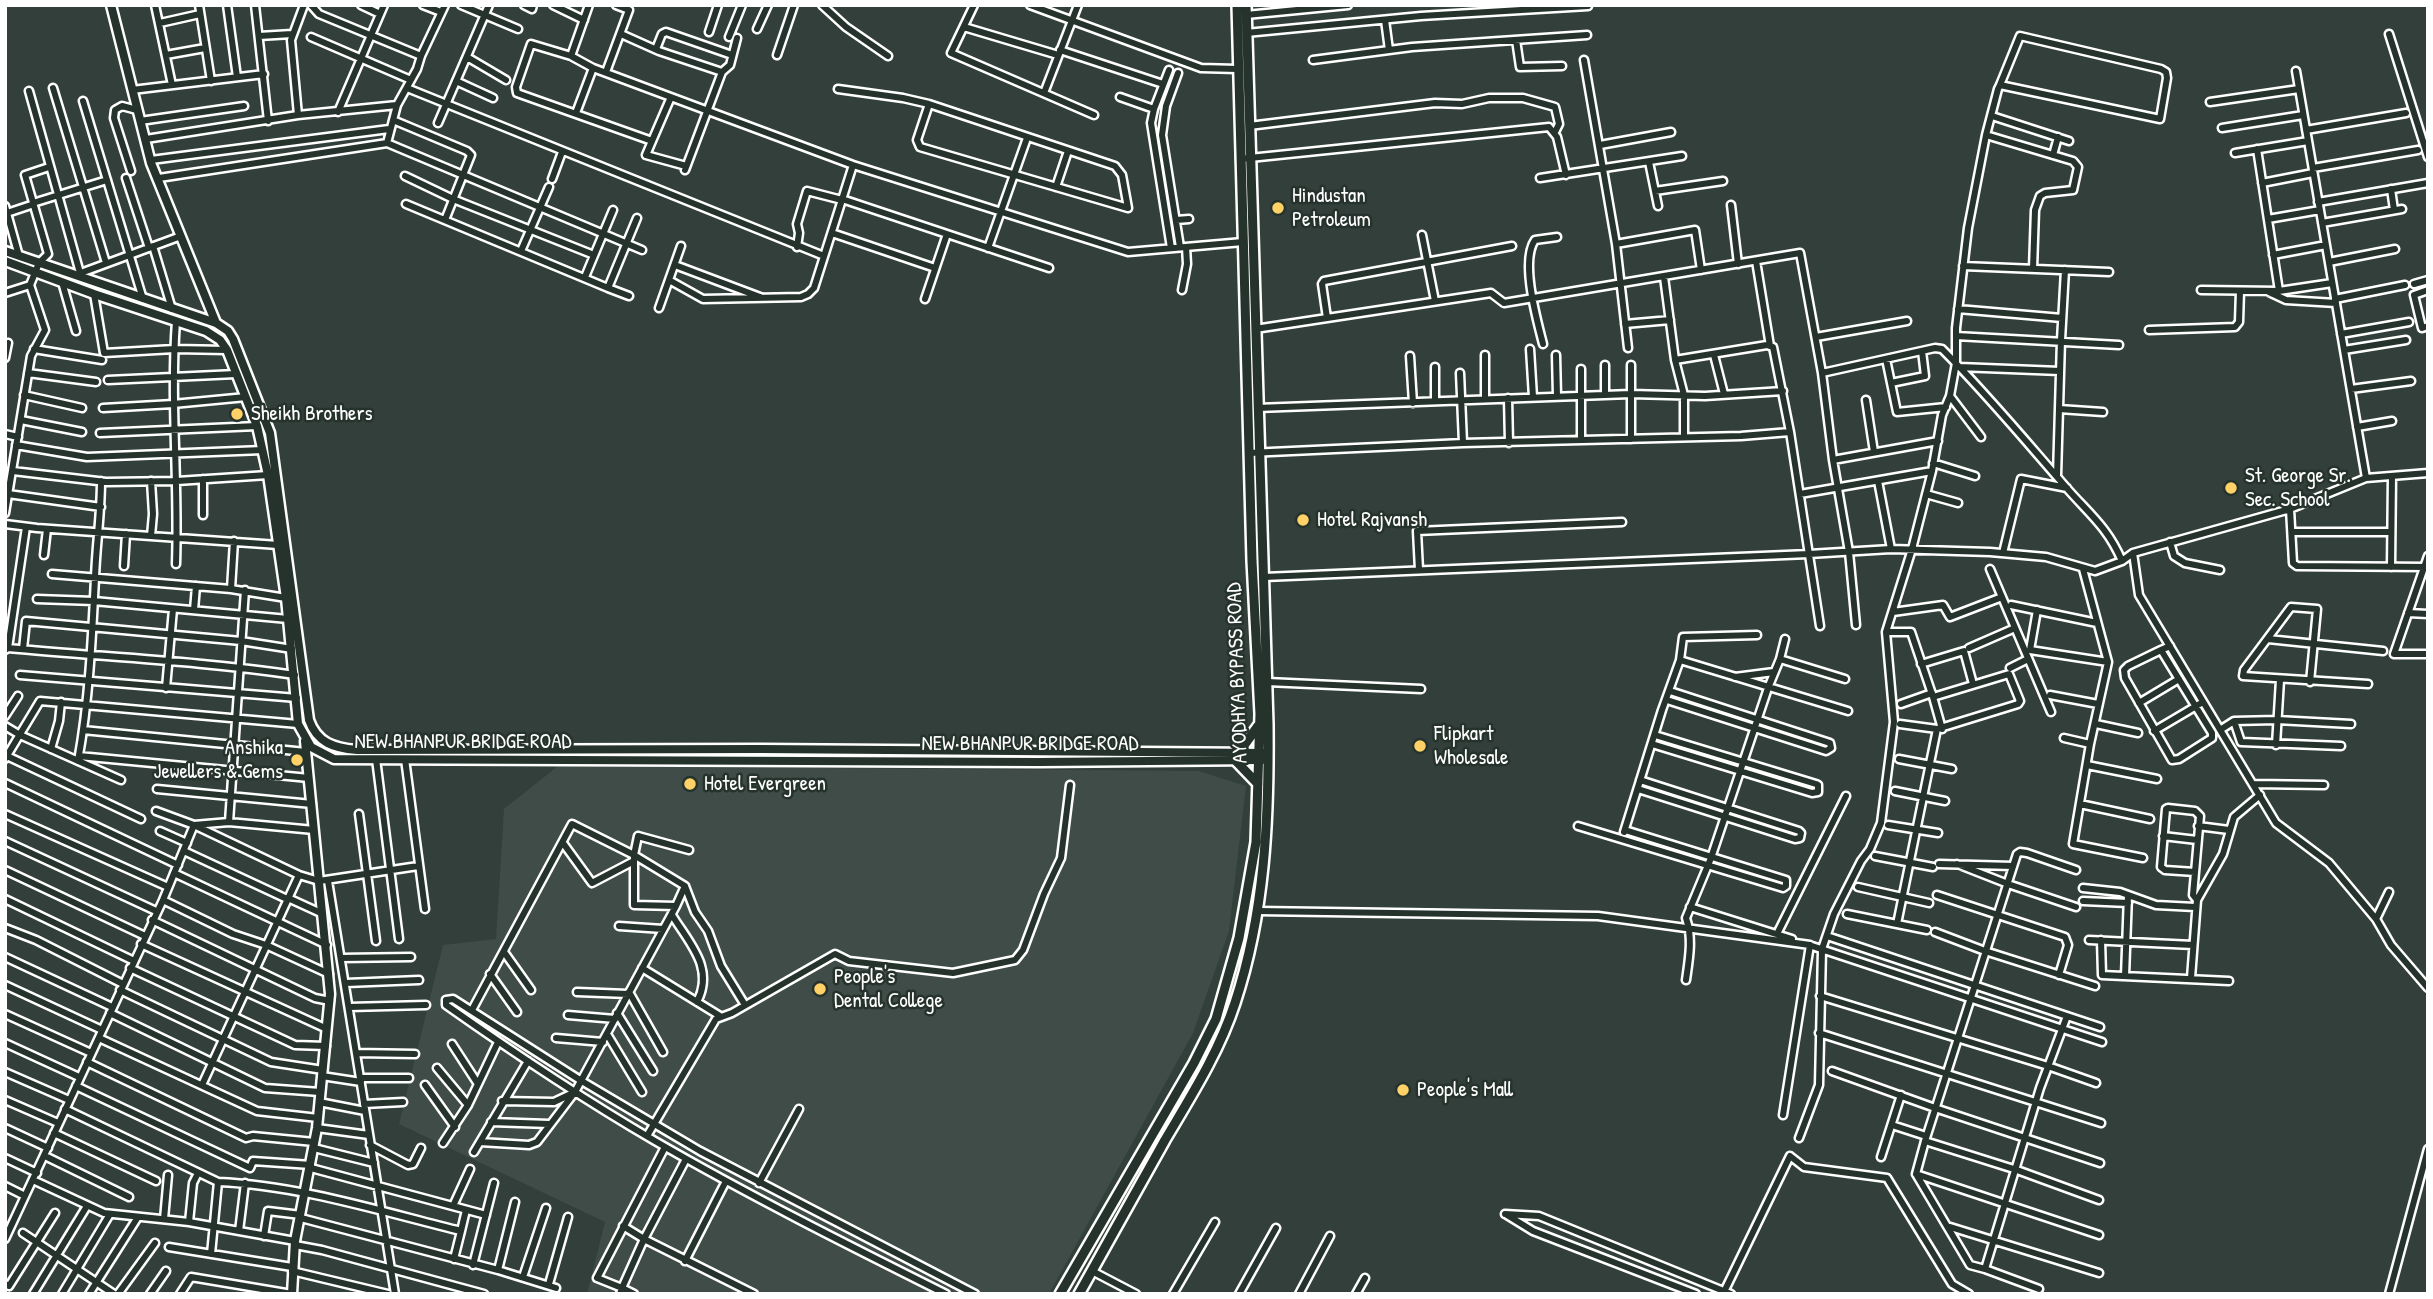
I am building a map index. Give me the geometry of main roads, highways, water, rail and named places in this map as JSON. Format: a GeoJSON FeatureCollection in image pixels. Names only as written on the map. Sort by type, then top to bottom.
{"type":"FeatureCollection","features":[{"type":"Feature","properties":{"kind":"main road","name":"AYODHYA BYPASS ROAD"},"geometry":{"type":"LineString","coordinates":[[1079,1294],[1218,1048],[1235,1003],[1255,932],[1258,911],[1267,682],[1264,577],[1254,453],[1243,242],[1245,159],[1249,126],[1248,77],[1244,20],[1237,5]]}},
{"type":"Feature","properties":{"kind":"main road","name":"AYODHYA BYPASS ROAD"},"geometry":{"type":"LineString","coordinates":[[1060,1294],[1194,1063],[1216,1019],[1241,930],[1261,843],[1258,784],[1264,757],[1259,725],[1254,453],[1257,408],[1255,329],[1237,73],[1244,20]]}},
{"type":"Feature","properties":{"kind":"main road"},"geometry":{"type":"LineString","coordinates":[[1237,73],[1248,77]]}},
{"type":"Feature","properties":{"kind":"main road"},"geometry":{"type":"LineString","coordinates":[[1258,784],[1235,757],[1259,725]]}},
{"type":"Feature","properties":{"kind":"main road"},"geometry":{"type":"LineString","coordinates":[[1241,930],[1255,932]]}},
{"type":"Feature","properties":{"kind":"place","name":"Hindustan Petroleum"},"geometry":{"type":"Point","coordinates":[1278,208]}},
{"type":"Feature","properties":{"kind":"place","name":"Sheikh Brothers"},"geometry":{"type":"Point","coordinates":[237,414]}},
{"type":"Feature","properties":{"kind":"place","name":"St. George Sr. Sec. School"},"geometry":{"type":"Point","coordinates":[2231,488]}},
{"type":"Feature","properties":{"kind":"place","name":"Hotel Rajvansh"},"geometry":{"type":"Point","coordinates":[1303,520]}},
{"type":"Feature","properties":{"kind":"place","name":"Flipkart Wholesale"},"geometry":{"type":"Point","coordinates":[1420,746]}},
{"type":"Feature","properties":{"kind":"place","name":"Anshika Jewellers & Gems"},"geometry":{"type":"Point","coordinates":[297,760]}},
{"type":"Feature","properties":{"kind":"place","name":"Hotel Evergreen"},"geometry":{"type":"Point","coordinates":[690,784]}},
{"type":"Feature","properties":{"kind":"place","name":"People's Dental College"},"geometry":{"type":"Point","coordinates":[820,989]}},
{"type":"Feature","properties":{"kind":"place","name":"People's Mall"},"geometry":{"type":"Point","coordinates":[1403,1090]}}]}
